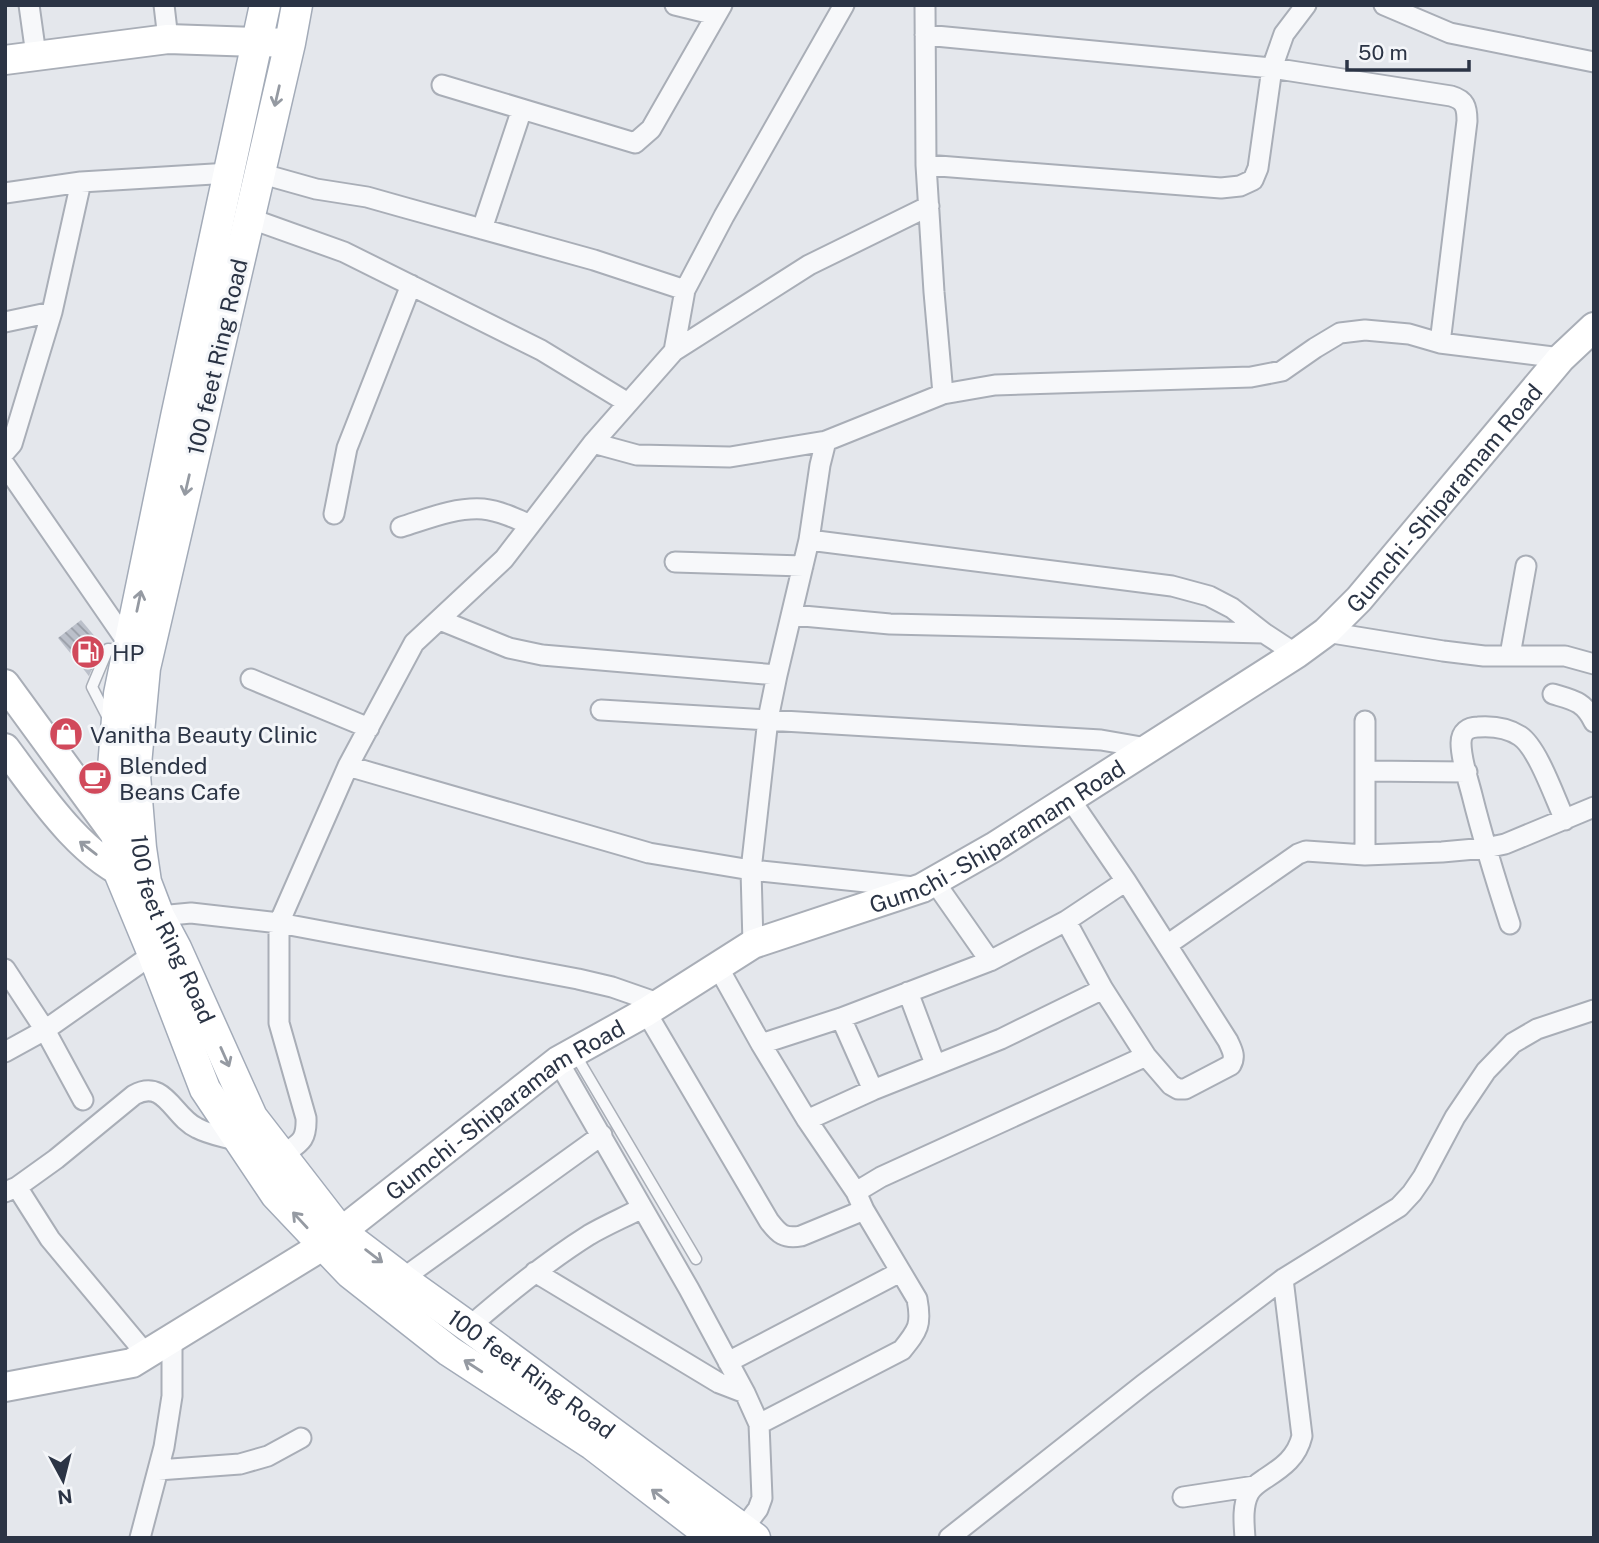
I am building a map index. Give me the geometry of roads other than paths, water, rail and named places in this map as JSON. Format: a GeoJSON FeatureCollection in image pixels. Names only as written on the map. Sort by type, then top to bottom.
{"type":"FeatureCollection","features":[{"type":"Feature","properties":{"kind":"main road","name":"100 feet Ring Road"},"geometry":{"type":"LineString","coordinates":[[128,842],[145,668],[249,218],[244,173],[257,41],[265,5]]}},
{"type":"Feature","properties":{"kind":"main road","name":"100 feet Ring Road"},"geometry":{"type":"LineString","coordinates":[[297,5],[290,43],[244,173],[176,417],[119,694],[113,768],[133,877],[153,954],[205,1089],[276,1195],[333,1238],[396,1273],[749,1533]]}},
{"type":"Feature","properties":{"kind":"main road","name":"100 feet Ring Road"},"geometry":{"type":"LineString","coordinates":[[133,877],[176,948],[252,1117],[281,1156],[333,1238],[350,1273],[449,1351],[593,1445],[714,1538]]}},
{"type":"Feature","properties":{"kind":"street"},"geometry":{"type":"LineString","coordinates":[[29,5],[36,55]]}},
{"type":"Feature","properties":{"kind":"street"},"geometry":{"type":"LineString","coordinates":[[164,5],[168,39]]}},
{"type":"Feature","properties":{"kind":"street"},"geometry":{"type":"LineString","coordinates":[[442,85],[635,143],[650,129],[719,10],[675,5]]}},
{"type":"Feature","properties":{"kind":"street"},"geometry":{"type":"LineString","coordinates":[[674,351],[685,290],[844,5]]}},
{"type":"Feature","properties":{"kind":"street"},"geometry":{"type":"LineString","coordinates":[[925,5],[926,165],[943,394]]}},
{"type":"Feature","properties":{"kind":"street"},"geometry":{"type":"LineString","coordinates":[[926,165],[1221,188],[1240,186],[1253,180],[1258,168],[1272,68],[1284,34],[1306,5]]}},
{"type":"Feature","properties":{"kind":"street"},"geometry":{"type":"LineString","coordinates":[[1384,5],[1450,33],[1594,62]]}},
{"type":"Feature","properties":{"kind":"street"},"geometry":{"type":"LineString","coordinates":[[925,35],[1272,68],[1451,96],[1462,101],[1468,121],[1440,343]]}},
{"type":"Feature","properties":{"kind":"street"},"geometry":{"type":"LineString","coordinates":[[5,60],[168,39],[290,43]]}},
{"type":"Feature","properties":{"kind":"street"},"geometry":{"type":"LineString","coordinates":[[482,229],[522,109]]}},
{"type":"Feature","properties":{"kind":"street"},"geometry":{"type":"LineString","coordinates":[[5,193],[81,182],[244,173],[367,197],[594,260],[685,290]]}},
{"type":"Feature","properties":{"kind":"street"},"geometry":{"type":"LineString","coordinates":[[5,452],[12,444],[52,312],[81,182]]}},
{"type":"Feature","properties":{"kind":"street"},"geometry":{"type":"LineString","coordinates":[[281,1156],[301,1141],[307,1131],[306,1118],[279,1023],[279,923],[348,766],[414,643],[504,559],[593,443],[674,351],[809,265],[929,206]]}},
{"type":"Feature","properties":{"kind":"street"},"geometry":{"type":"LineString","coordinates":[[249,218],[344,252],[541,350],[628,403]]}},
{"type":"Feature","properties":{"kind":"street"},"geometry":{"type":"LineString","coordinates":[[334,514],[348,448],[411,285]]}},
{"type":"Feature","properties":{"kind":"street"},"geometry":{"type":"LineString","coordinates":[[5,322],[52,312]]}},
{"type":"Feature","properties":{"kind":"street","name":"Gumchi - Shiparamam Road"},"geometry":{"type":"LineString","coordinates":[[5,1387],[132,1363],[333,1238],[566,1056],[652,1007],[753,944],[928,884],[994,848],[1296,654],[1326,632],[1359,599],[1561,358],[1594,327]]}},
{"type":"Feature","properties":{"kind":"street"},"geometry":{"type":"LineString","coordinates":[[593,443],[637,455],[730,457],[826,441],[943,394],[995,385],[1251,377],[1282,371],[1340,333],[1365,330],[1409,334],[1440,343],[1561,358]]}},
{"type":"Feature","properties":{"kind":"street"},"geometry":{"type":"LineString","coordinates":[[753,944],[751,870],[768,719],[810,540],[826,441]]}},
{"type":"Feature","properties":{"kind":"street"},"geometry":{"type":"LineString","coordinates":[[5,465],[129,648]]}},
{"type":"Feature","properties":{"kind":"street"},"geometry":{"type":"LineString","coordinates":[[401,527],[458,510],[482,509],[504,514],[530,525]]}},
{"type":"Feature","properties":{"kind":"street"},"geometry":{"type":"LineString","coordinates":[[810,540],[1192,590],[1232,608],[1296,654]]}},
{"type":"Feature","properties":{"kind":"street"},"geometry":{"type":"LineString","coordinates":[[675,562],[803,566]]}},
{"type":"Feature","properties":{"kind":"street"},"geometry":{"type":"LineString","coordinates":[[1510,655],[1526,566]]}},
{"type":"Feature","properties":{"kind":"street"},"geometry":{"type":"LineString","coordinates":[[792,615],[890,624],[1264,633]]}},
{"type":"Feature","properties":{"kind":"street"},"geometry":{"type":"LineString","coordinates":[[440,620],[509,648],[542,655],[777,675]]}},
{"type":"Feature","properties":{"kind":"street"},"geometry":{"type":"LineString","coordinates":[[1326,632],[1484,656],[1565,656],[1594,664]]}},
{"type":"Feature","properties":{"kind":"street"},"geometry":{"type":"LineString","coordinates":[[251,679],[369,727]]}},
{"type":"Feature","properties":{"kind":"street"},"geometry":{"type":"LineString","coordinates":[[5,684],[128,842]]}},
{"type":"Feature","properties":{"kind":"street"},"geometry":{"type":"LineString","coordinates":[[1553,694],[1574,700],[1585,707],[1594,722]]}},
{"type":"Feature","properties":{"kind":"street"},"geometry":{"type":"LineString","coordinates":[[601,710],[1101,740],[1147,748]]}},
{"type":"Feature","properties":{"kind":"street"},"geometry":{"type":"LineString","coordinates":[[1365,721],[1365,855]]}},
{"type":"Feature","properties":{"kind":"street"},"geometry":{"type":"LineString","coordinates":[[1510,924],[1486,848],[1467,772],[1461,743],[1467,729],[1494,727],[1520,736],[1536,755],[1565,820]]}},
{"type":"Feature","properties":{"kind":"street"},"geometry":{"type":"LineString","coordinates":[[5,748],[79,840],[133,877]]}},
{"type":"Feature","properties":{"kind":"street"},"geometry":{"type":"LineString","coordinates":[[348,766],[649,853],[751,870],[928,884],[990,961]]}},
{"type":"Feature","properties":{"kind":"street"},"geometry":{"type":"LineString","coordinates":[[1365,771],[1467,772]]}},
{"type":"Feature","properties":{"kind":"street"},"geometry":{"type":"LineString","coordinates":[[1066,921],[1103,989],[1146,1056],[1166,1080],[1178,1089],[1185,1089],[1231,1065],[1234,1059],[1228,1041],[1070,799]]}},
{"type":"Feature","properties":{"kind":"street"},"geometry":{"type":"LineString","coordinates":[[1167,945],[1298,854],[1306,852],[1365,855],[1486,848],[1505,844],[1594,807]]}},
{"type":"Feature","properties":{"kind":"street"},"geometry":{"type":"LineString","coordinates":[[761,1044],[841,1018],[990,961],[1066,921],[1126,881]]}},
{"type":"Feature","properties":{"kind":"street"},"geometry":{"type":"LineString","coordinates":[[159,916],[191,913],[279,923],[612,987],[652,1007],[776,1230],[783,1236],[802,1236],[864,1210]]}},
{"type":"Feature","properties":{"kind":"street"},"geometry":{"type":"LineString","coordinates":[[5,1052],[45,1030],[153,954]]}},
{"type":"Feature","properties":{"kind":"street"},"geometry":{"type":"LineString","coordinates":[[718,967],[807,1120],[856,1192],[917,1300],[919,1313],[919,1325],[902,1350],[759,1424]]}},
{"type":"Feature","properties":{"kind":"street"},"geometry":{"type":"LineString","coordinates":[[5,969],[45,1030],[83,1100]]}},
{"type":"Feature","properties":{"kind":"street"},"geometry":{"type":"LineString","coordinates":[[807,1120],[935,1064],[1002,1039],[1103,989]]}},
{"type":"Feature","properties":{"kind":"street"},"geometry":{"type":"LineString","coordinates":[[908,992],[935,1064]]}},
{"type":"Feature","properties":{"kind":"street"},"geometry":{"type":"LineString","coordinates":[[949,1538],[1144,1384],[1283,1279],[1399,1206],[1423,1177],[1461,1108],[1486,1071],[1513,1043],[1537,1029],[1594,1010]]}},
{"type":"Feature","properties":{"kind":"street"},"geometry":{"type":"LineString","coordinates":[[841,1018],[873,1090]]}},
{"type":"Feature","properties":{"kind":"street"},"geometry":{"type":"LineString","coordinates":[[566,1056],[602,1135],[745,1393],[759,1424],[762,1498],[749,1533]]}},
{"type":"Feature","properties":{"kind":"street"},"geometry":{"type":"LineString","coordinates":[[856,1192],[894,1171],[1146,1056]]}},
{"type":"Feature","properties":{"kind":"street"},"geometry":{"type":"LineString","coordinates":[[146,1354],[11,1189],[56,1159],[143,1090],[159,1093],[196,1128],[240,1142]]}},
{"type":"Feature","properties":{"kind":"street"},"geometry":{"type":"LineString","coordinates":[[402,1279],[602,1135]]}},
{"type":"Feature","properties":{"kind":"street"},"geometry":{"type":"LineString","coordinates":[[469,1327],[535,1272],[592,1234],[642,1208]]}},
{"type":"Feature","properties":{"kind":"street"},"geometry":{"type":"LineString","coordinates":[[535,1272],[719,1383],[745,1393]]}},
{"type":"Feature","properties":{"kind":"street"},"geometry":{"type":"LineString","coordinates":[[728,1362],[900,1272]]}},
{"type":"Feature","properties":{"kind":"street"},"geometry":{"type":"LineString","coordinates":[[1245,1538],[1244,1511],[1248,1494],[1290,1460],[1299,1448],[1302,1436],[1283,1279]]}},
{"type":"Feature","properties":{"kind":"street"},"geometry":{"type":"LineString","coordinates":[[140,1538],[164,1447],[172,1396],[172,1338]]}},
{"type":"Feature","properties":{"kind":"street"},"geometry":{"type":"LineString","coordinates":[[158,1470],[240,1464],[268,1456],[301,1438]]}},
{"type":"Feature","properties":{"kind":"street"},"geometry":{"type":"LineString","coordinates":[[1183,1497],[1255,1486]]}},
{"type":"Feature","properties":{"kind":"lane"},"geometry":{"type":"LineString","coordinates":[[566,1056],[696,1258]]}},
{"type":"Feature","properties":{"kind":"place","name":"HP"},"geometry":{"type":"Point","coordinates":[88,652]}},
{"type":"Feature","properties":{"kind":"place","name":"Vanitha Beauty Clinic"},"geometry":{"type":"Point","coordinates":[66,734]}},
{"type":"Feature","properties":{"kind":"place","name":"Blended Beans Cafe"},"geometry":{"type":"Point","coordinates":[95,778]}}]}
